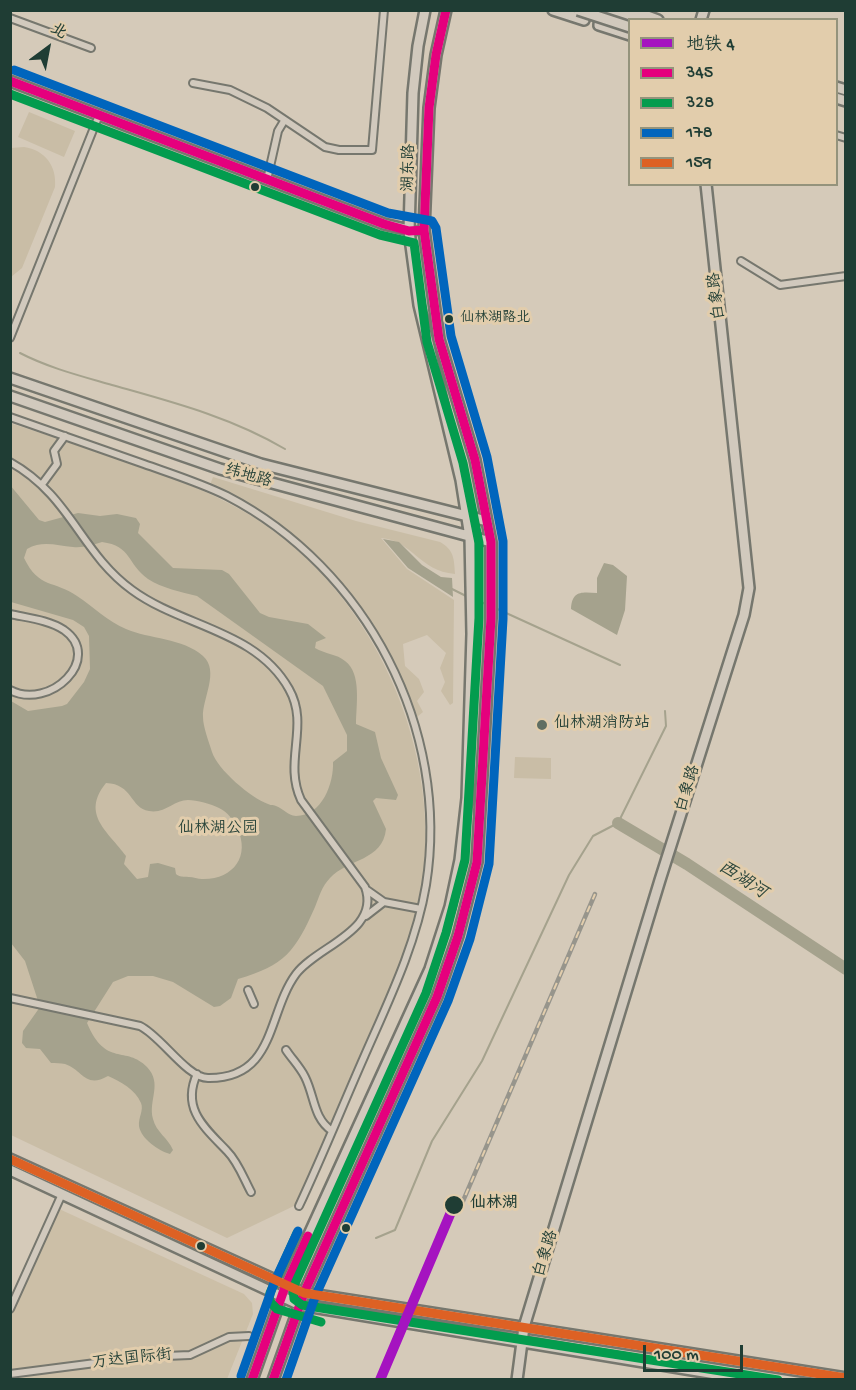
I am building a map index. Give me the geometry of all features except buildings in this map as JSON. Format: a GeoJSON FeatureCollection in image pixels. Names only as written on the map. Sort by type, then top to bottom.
{"type":"FeatureCollection","features":[{"type":"Feature","properties":{"kind":"main road","name":"湖东路"},"geometry":{"type":"LineString","coordinates":[[252,1380],[285,1287],[414,1007],[443,931],[460,860],[466,798],[473,582],[470,537],[468,516],[419,305],[409,231],[413,93],[425,10]]}},
{"type":"Feature","properties":{"kind":"main road","name":"湖东路"},"geometry":{"type":"LineString","coordinates":[[273,1380],[304,1293],[433,1007],[458,936],[477,862],[491,618],[491,542],[475,460],[439,339],[424,230],[429,108],[436,55],[446,10]]}},
{"type":"Feature","properties":{"kind":"main road"},"geometry":{"type":"LineString","coordinates":[[553,10],[584,21],[585,10]]}},
{"type":"Feature","properties":{"kind":"main road"},"geometry":{"type":"LineString","coordinates":[[578,10],[628,26]]}},
{"type":"Feature","properties":{"kind":"main road"},"geometry":{"type":"LineString","coordinates":[[631,10],[653,18]]}},
{"type":"Feature","properties":{"kind":"main road"},"geometry":{"type":"LineString","coordinates":[[628,18],[601,11],[599,25],[628,34]]}},
{"type":"Feature","properties":{"kind":"main road"},"geometry":{"type":"LineString","coordinates":[[10,81],[384,224],[409,231],[424,230]]}},
{"type":"Feature","properties":{"kind":"main road","name":"白象路"},"geometry":{"type":"LineString","coordinates":[[517,1380],[524,1327],[660,880],[744,615],[749,588],[706,186]]}},
{"type":"Feature","properties":{"kind":"main road","name":"纬地路"},"geometry":{"type":"LineString","coordinates":[[10,378],[261,464],[487,521]]}},
{"type":"Feature","properties":{"kind":"main road","name":"纬地路"},"geometry":{"type":"LineString","coordinates":[[10,396],[220,470],[491,542]]}},
{"type":"Feature","properties":{"kind":"main road"},"geometry":{"type":"LineString","coordinates":[[443,931],[458,936]]}},
{"type":"Feature","properties":{"kind":"main road"},"geometry":{"type":"LineString","coordinates":[[10,1159],[285,1287],[304,1293],[846,1378]]}},
{"type":"Feature","properties":{"kind":"main road"},"geometry":{"type":"LineString","coordinates":[[10,1170],[300,1305],[752,1380]]}},
{"type":"Feature","properties":{"kind":"main road"},"geometry":{"type":"LineString","coordinates":[[359,1316],[358,1306],[362,1301]]}},
{"type":"Feature","properties":{"kind":"street"},"geometry":{"type":"LineString","coordinates":[[193,83],[230,90],[267,108],[325,147],[339,150],[372,150],[384,10]]}},
{"type":"Feature","properties":{"kind":"street"},"geometry":{"type":"LineString","coordinates":[[10,18],[91,48]]}},
{"type":"Feature","properties":{"kind":"street"},"geometry":{"type":"LineString","coordinates":[[10,338],[99,115]]}},
{"type":"Feature","properties":{"kind":"street"},"geometry":{"type":"LineString","coordinates":[[267,180],[278,131],[284,121]]}},
{"type":"Feature","properties":{"kind":"street"},"geometry":{"type":"LineString","coordinates":[[741,261],[780,285],[846,276]]}},
{"type":"Feature","properties":{"kind":"street"},"geometry":{"type":"LineString","coordinates":[[10,417],[196,483],[255,512],[312,555],[363,615],[393,666],[406,696],[426,780],[429,840],[426,883],[421,909],[392,993],[299,1206]]}},
{"type":"Feature","properties":{"kind":"street"},"geometry":{"type":"LineString","coordinates":[[43,483],[57,464],[54,451],[65,436]]}},
{"type":"Feature","properties":{"kind":"street"},"geometry":{"type":"LineString","coordinates":[[10,462],[43,483],[66,510],[92,549],[113,574],[132,590],[149,601],[240,642],[278,675],[289,689],[298,720],[293,782],[301,800],[364,887],[384,902],[421,909]]}},
{"type":"Feature","properties":{"kind":"street"},"geometry":{"type":"LineString","coordinates":[[10,614],[45,621],[65,631],[72,639],[77,653],[73,670],[56,688],[35,694],[23,694],[10,690]]}},
{"type":"Feature","properties":{"kind":"street"},"geometry":{"type":"LineString","coordinates":[[363,918],[368,902],[364,887]]}},
{"type":"Feature","properties":{"kind":"street"},"geometry":{"type":"LineString","coordinates":[[10,998],[130,1023],[151,1031],[196,1074],[205,1078],[223,1076],[242,1070],[250,1064],[271,1036],[279,1006],[296,975],[309,960],[349,934],[363,918],[384,902]]}},
{"type":"Feature","properties":{"kind":"street"},"geometry":{"type":"LineString","coordinates":[[248,990],[254,1004]]}},
{"type":"Feature","properties":{"kind":"street"},"geometry":{"type":"LineString","coordinates":[[286,1050],[304,1075],[314,1098],[318,1118],[332,1131]]}},
{"type":"Feature","properties":{"kind":"street"},"geometry":{"type":"LineString","coordinates":[[196,1074],[190,1095],[194,1113],[206,1132],[228,1152],[251,1192]]}},
{"type":"Feature","properties":{"kind":"street"},"geometry":{"type":"LineString","coordinates":[[10,1309],[62,1194]]}},
{"type":"Feature","properties":{"kind":"street","name":"万达国际街"},"geometry":{"type":"LineString","coordinates":[[10,1374],[142,1357],[190,1355],[229,1337],[249,1336]]}},
{"type":"Feature","properties":{"kind":"shaded area"},"geometry":{"type":"Polygon","coordinates":[[[10,485],[39,520],[45,522],[78,513],[100,516],[117,514],[136,518],[140,524],[138,533],[173,568],[222,570],[229,574],[260,613],[269,617],[308,624],[326,638],[316,642],[315,648],[345,661],[354,673],[357,690],[356,724],[375,732],[381,758],[398,795],[396,800],[376,798],[373,801],[386,829],[383,840],[371,854],[330,878],[301,935],[287,955],[267,968],[238,979],[231,998],[220,1006],[214,1007],[173,982],[153,976],[128,976],[113,982],[87,1023],[101,1046],[116,1054],[139,1061],[152,1073],[155,1086],[152,1105],[153,1119],[173,1150],[170,1154],[156,1147],[140,1131],[141,1103],[127,1086],[108,1076],[89,1079],[65,1064],[51,1063],[40,1049],[26,1048],[22,1043],[23,1031],[40,1007],[25,961],[11,943],[11,701],[28,711],[67,704],[84,682],[90,669],[89,636],[84,627],[73,620],[11,602],[10,485]],[[102,542],[80,547],[50,544],[33,546],[27,549],[24,558],[35,575],[69,591],[119,626],[176,642],[203,656],[208,662],[210,677],[203,721],[215,759],[235,782],[261,801],[275,805],[296,816],[313,811],[325,797],[329,788],[333,762],[347,751],[347,735],[323,686],[197,596],[153,582],[141,573],[119,547],[102,542]],[[106,783],[99,794],[96,814],[105,831],[126,856],[124,864],[137,879],[148,877],[150,864],[158,863],[175,868],[176,874],[181,876],[202,879],[223,875],[236,864],[242,848],[241,838],[232,819],[222,810],[204,802],[188,800],[160,811],[149,811],[138,806],[121,787],[106,783]]]}},
{"type":"Feature","properties":{"kind":"shaded area"},"geometry":{"type":"Polygon","coordinates":[[[383,539],[399,542],[422,565],[441,577],[452,578],[453,597],[408,568],[383,539]]]}},
{"type":"Feature","properties":{"kind":"shaded area"},"geometry":{"type":"Polygon","coordinates":[[[604,563],[613,565],[627,576],[625,610],[617,635],[571,609],[573,598],[576,595],[597,593],[597,578],[604,563]]]}},
{"type":"Feature","properties":{"kind":"shaded area"},"geometry":{"type":"Polygon","coordinates":[[[57,1208],[244,1294],[252,1303],[253,1314],[227,1379],[11,1380],[11,1306],[57,1208]]]}},
{"type":"Feature","properties":{"kind":"green space"},"geometry":{"type":"Polygon","coordinates":[[[29,112],[75,131],[64,157],[18,137],[29,112]]]}},
{"type":"Feature","properties":{"kind":"green space"},"geometry":{"type":"Polygon","coordinates":[[[24,147],[44,155],[48,160],[54,172],[55,187],[22,268],[11,277],[11,148],[24,147]]]}},
{"type":"Feature","properties":{"kind":"green space","name":"仙林湖公园"},"geometry":{"type":"Polygon","coordinates":[[[10,423],[159,472],[188,484],[243,511],[289,543],[330,583],[364,629],[391,680],[411,734],[423,790],[425,847],[419,903],[403,955],[296,1205],[227,1238],[11,1135],[10,423]]]}},
{"type":"Feature","properties":{"kind":"green space"},"geometry":{"type":"Polygon","coordinates":[[[213,477],[356,521],[440,542],[448,548],[454,559],[455,574],[443,572],[424,562],[401,544],[381,538],[407,569],[454,600],[453,703],[450,705],[441,691],[445,682],[440,668],[446,653],[427,635],[403,644],[405,666],[419,679],[424,692],[417,701],[423,712],[417,717],[402,678],[384,642],[363,609],[338,579],[311,551],[280,527],[247,505],[210,485],[213,477]]]}},
{"type":"Feature","properties":{"kind":"green space"},"geometry":{"type":"Polygon","coordinates":[[[515,757],[551,758],[551,779],[514,778],[515,757]]]}},
{"type":"Feature","properties":{"kind":"waterway"},"geometry":{"type":"LineString","coordinates":[[20,353],[65,371],[222,419],[285,449]]}},
{"type":"Feature","properties":{"kind":"waterway"},"geometry":{"type":"LineString","coordinates":[[452,589],[468,597]]}},
{"type":"Feature","properties":{"kind":"waterway"},"geometry":{"type":"LineString","coordinates":[[474,599],[488,605]]}},
{"type":"Feature","properties":{"kind":"waterway"},"geometry":{"type":"LineString","coordinates":[[493,607],[620,665]]}},
{"type":"Feature","properties":{"kind":"waterway"},"geometry":{"type":"LineString","coordinates":[[376,1238],[395,1230],[432,1141],[482,1061],[569,875],[593,836],[618,823],[666,726],[665,711]]}},
{"type":"Feature","properties":{"kind":"waterway","name":"西湖河"},"geometry":{"type":"LineString","coordinates":[[618,823],[687,864],[846,969]]}},
{"type":"Feature","properties":{"kind":"railway"},"geometry":{"type":"LineString","coordinates":[[460,1208],[595,894]]}},
{"type":"Feature","properties":{"kind":"metro line","name":"4"},"geometry":{"type":"LineString","coordinates":[[380,1380],[454,1205]]}},
{"type":"Feature","properties":{"kind":"transit line","name":"345"},"geometry":{"type":"LineString","coordinates":[[273,1380],[304,1293],[437,997],[458,936],[477,862],[491,618],[491,542],[475,460],[439,339],[424,230],[429,108],[436,55],[446,10]]}},
{"type":"Feature","properties":{"kind":"transit line","name":"178"},"geometry":{"type":"LineString","coordinates":[[14,70],[388,213],[432,221],[436,228],[451,336],[487,457],[503,541],[503,619],[489,864],[470,939],[448,1001],[315,1297],[286,1380]]}},
{"type":"Feature","properties":{"kind":"transit line","name":"345"},"geometry":{"type":"LineString","coordinates":[[10,81],[384,224],[409,231],[424,230]]}},
{"type":"Feature","properties":{"kind":"transit line","name":"328"},"geometry":{"type":"LineString","coordinates":[[10,94],[380,235],[414,243],[427,342],[463,463],[479,543],[479,618],[465,860],[446,933],[426,993],[293,1288],[294,1299],[302,1305],[778,1380]]}},
{"type":"Feature","properties":{"kind":"transit line","name":"159"},"geometry":{"type":"LineString","coordinates":[[10,1159],[304,1293],[846,1378]]}},
{"type":"Feature","properties":{"kind":"transit line","name":"178"},"geometry":{"type":"LineString","coordinates":[[241,1376],[274,1283],[298,1231]]}},
{"type":"Feature","properties":{"kind":"transit line","name":"328"},"geometry":{"type":"LineString","coordinates":[[297,1233],[270,1293],[269,1301],[277,1309],[321,1322]]}},
{"type":"Feature","properties":{"kind":"transit line","name":"345"},"geometry":{"type":"LineString","coordinates":[[252,1380],[285,1287],[308,1236]]}},
{"type":"Feature","properties":{"kind":"place","name":"仙林湖路北"},"geometry":{"type":"Point","coordinates":[449,319]}},
{"type":"Feature","properties":{"kind":"place","name":"仙林湖消防站"},"geometry":{"type":"Point","coordinates":[542,725]}},
{"type":"Feature","properties":{"kind":"place","name":"仙林湖"},"geometry":{"type":"Point","coordinates":[454,1205]}}]}
